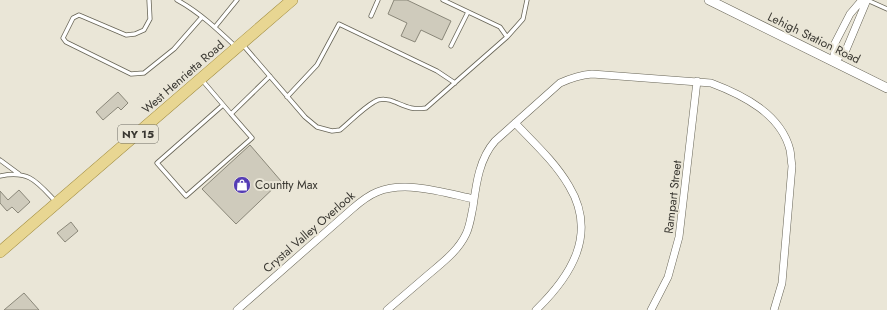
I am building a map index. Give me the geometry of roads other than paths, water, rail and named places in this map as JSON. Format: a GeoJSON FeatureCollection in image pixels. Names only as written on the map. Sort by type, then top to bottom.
{"type":"FeatureCollection","features":[{"type":"Feature","properties":{"kind":"main road","name":"West Henrietta Road"},"geometry":{"type":"LineString","coordinates":[[0,252],[292,0]]}},
{"type":"Feature","properties":{"kind":"street","name":"Lehigh Station Road"},"geometry":{"type":"LineString","coordinates":[[709,0],[887,88]]}},
{"type":"Feature","properties":{"kind":"street"},"geometry":{"type":"LineString","coordinates":[[834,62],[834,45],[850,14],[862,0]]}},
{"type":"Feature","properties":{"kind":"street"},"geometry":{"type":"LineString","coordinates":[[834,62],[846,50],[867,0]]}},
{"type":"Feature","properties":{"kind":"street"},"geometry":{"type":"LineString","coordinates":[[387,310],[457,248],[467,232],[479,175],[486,153],[503,133],[560,83],[580,75],[592,74],[711,83],[725,88],[753,103],[766,112],[776,123],[788,142],[792,166],[782,283],[774,310]]}},
{"type":"Feature","properties":{"kind":"street","name":"Rampart Street"},"geometry":{"type":"LineString","coordinates":[[652,310],[668,277],[679,237],[697,81]]}},
{"type":"Feature","properties":{"kind":"street"},"geometry":{"type":"LineString","coordinates":[[515,123],[553,164],[570,186],[576,198],[582,226],[581,240],[570,268],[549,297],[536,310]]}},
{"type":"Feature","properties":{"kind":"street","name":"Crystal Valley Overlook"},"geometry":{"type":"LineString","coordinates":[[237,310],[352,209],[366,198],[377,192],[400,187],[414,188],[474,199]]}},
{"type":"Feature","properties":{"kind":"lane"},"geometry":{"type":"LineString","coordinates":[[149,0],[150,19],[144,30],[135,34],[126,35],[79,15],[73,18],[63,38],[66,42],[131,74],[144,73],[174,49],[202,17]]}},
{"type":"Feature","properties":{"kind":"lane"},"geometry":{"type":"LineString","coordinates":[[176,0],[187,6],[239,46],[270,76],[305,117],[317,127],[332,131],[340,130],[375,101],[394,101],[405,108],[426,108],[507,37],[523,19],[527,0]]}},
{"type":"Feature","properties":{"kind":"lane"},"geometry":{"type":"LineString","coordinates":[[215,27],[237,0]]}},
{"type":"Feature","properties":{"kind":"lane"},"geometry":{"type":"LineString","coordinates":[[371,16],[378,0]]}},
{"type":"Feature","properties":{"kind":"lane"},"geometry":{"type":"LineString","coordinates":[[443,0],[500,27],[507,37]]}},
{"type":"Feature","properties":{"kind":"lane"},"geometry":{"type":"LineString","coordinates":[[867,0],[887,9]]}},
{"type":"Feature","properties":{"kind":"lane"},"geometry":{"type":"LineString","coordinates":[[451,46],[468,12]]}},
{"type":"Feature","properties":{"kind":"lane"},"geometry":{"type":"LineString","coordinates":[[287,97],[317,65],[339,24],[437,71],[455,83]]}},
{"type":"Feature","properties":{"kind":"lane"},"geometry":{"type":"LineString","coordinates":[[231,114],[270,76]]}},
{"type":"Feature","properties":{"kind":"lane"},"geometry":{"type":"LineString","coordinates":[[201,79],[252,138],[186,196],[157,163],[223,105]]}},
{"type":"Feature","properties":{"kind":"lane"},"geometry":{"type":"LineString","coordinates":[[0,160],[19,174]]}},
{"type":"Feature","properties":{"kind":"lane"},"geometry":{"type":"LineString","coordinates":[[0,176],[19,174],[27,176],[34,180],[57,203]]}},
{"type":"Feature","properties":{"kind":"place","name":"Countty Max"},"geometry":{"type":"Point","coordinates":[242,185]}}]}
